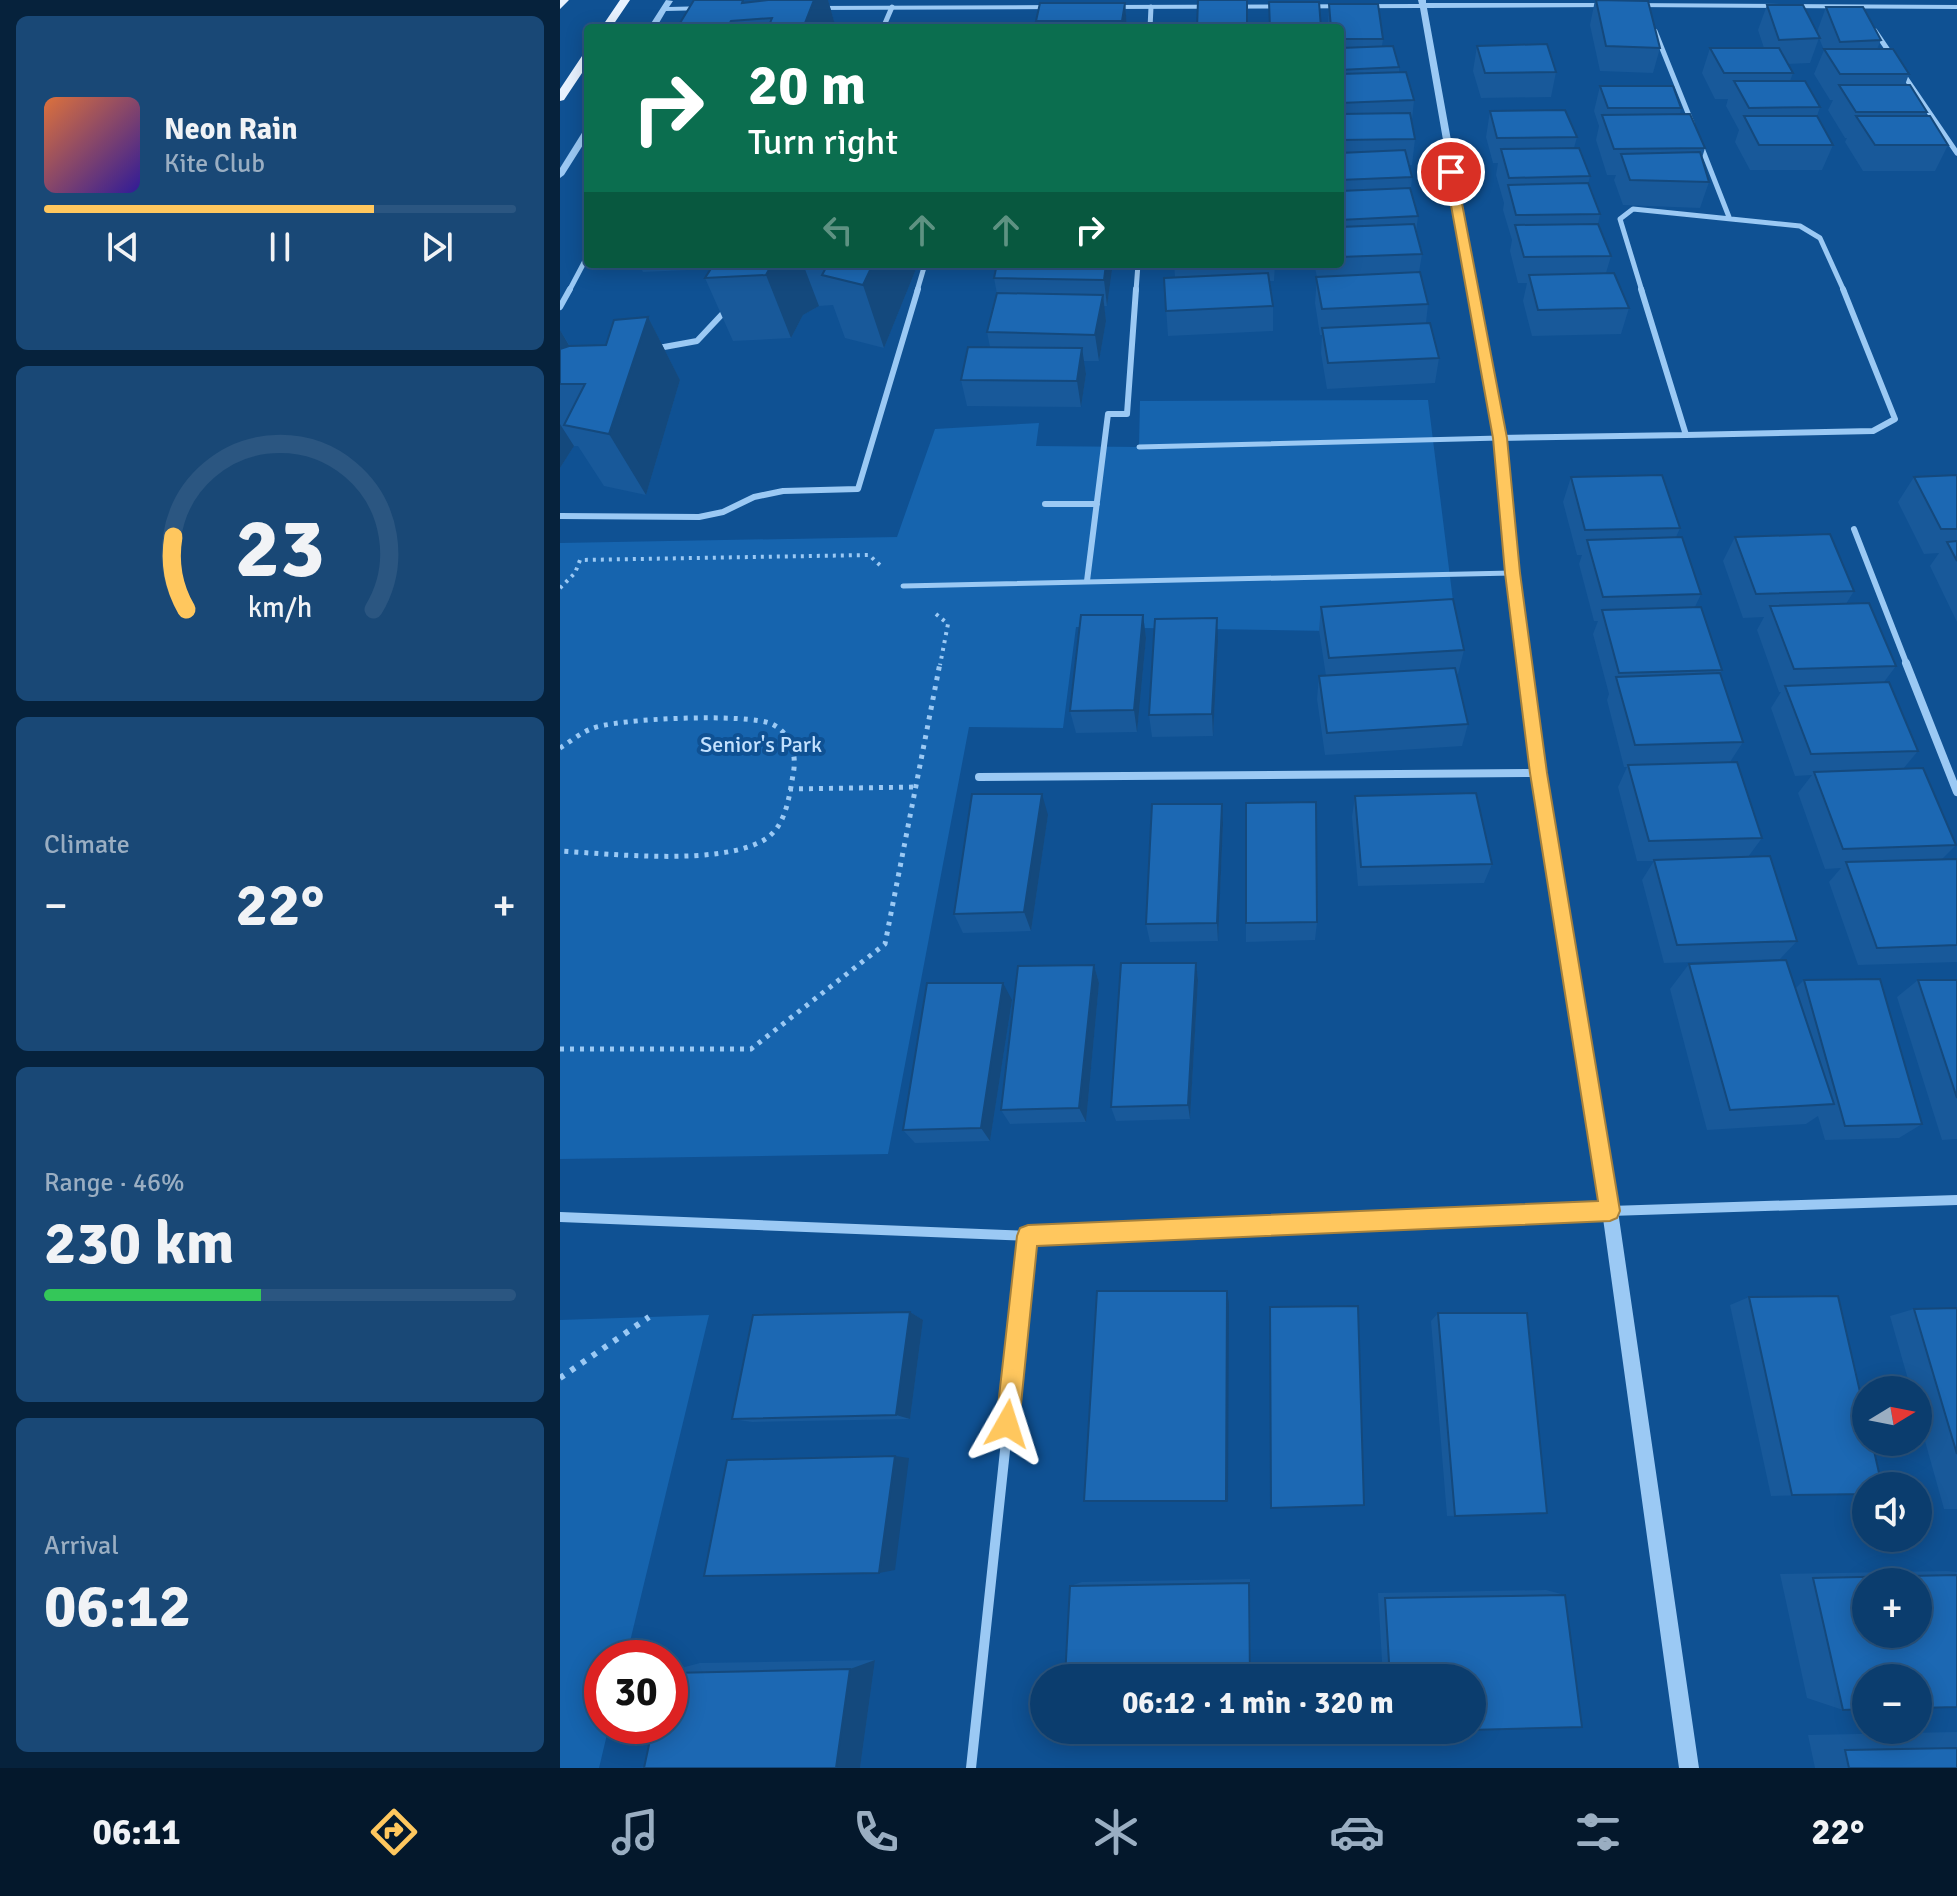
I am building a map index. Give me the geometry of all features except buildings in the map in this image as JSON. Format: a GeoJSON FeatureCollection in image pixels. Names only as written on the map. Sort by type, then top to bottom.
{"type":"FeatureCollection","features":[{"type":"Feature","properties":{"kind":"main road"},"geometry":{"type":"LineString","coordinates":[[560,6],[564,0]]}},
{"type":"Feature","properties":{"kind":"main road"},"geometry":{"type":"LineString","coordinates":[[609,24],[625,0]]}},
{"type":"Feature","properties":{"kind":"main road"},"geometry":{"type":"LineString","coordinates":[[560,98],[584,61]]}},
{"type":"Feature","properties":{"kind":"street"},"geometry":{"type":"LineString","coordinates":[[655,24],[669,0]]}},
{"type":"Feature","properties":{"kind":"street"},"geometry":{"type":"LineString","coordinates":[[1090,7],[1686,2],[1957,7]]}},
{"type":"Feature","properties":{"kind":"street"},"geometry":{"type":"LineString","coordinates":[[1422,4],[1500,438],[1512,573],[1538,773],[1610,1211],[1689,1768]]}},
{"type":"Feature","properties":{"kind":"street"},"geometry":{"type":"LineString","coordinates":[[1645,4],[1694,128]]}},
{"type":"Feature","properties":{"kind":"street"},"geometry":{"type":"LineString","coordinates":[[1858,6],[1866,18]]}},
{"type":"Feature","properties":{"kind":"street"},"geometry":{"type":"LineString","coordinates":[[885,24],[892,7]]}},
{"type":"Feature","properties":{"kind":"street"},"geometry":{"type":"LineString","coordinates":[[801,8],[1059,7]]}},
{"type":"Feature","properties":{"kind":"street"},"geometry":{"type":"LineString","coordinates":[[1150,24],[1151,7]]}},
{"type":"Feature","properties":{"kind":"street"},"geometry":{"type":"LineString","coordinates":[[664,9],[725,8]]}},
{"type":"Feature","properties":{"kind":"street"},"geometry":{"type":"LineString","coordinates":[[1874,31],[1957,153]]}},
{"type":"Feature","properties":{"kind":"street"},"geometry":{"type":"LineString","coordinates":[[560,175],[584,136]]}},
{"type":"Feature","properties":{"kind":"street"},"geometry":{"type":"LineString","coordinates":[[1700,142],[1729,217]]}},
{"type":"Feature","properties":{"kind":"street"},"geometry":{"type":"LineString","coordinates":[[1500,438],[1686,436],[1873,431],[1895,419],[1831,258],[1820,238],[1800,226],[1633,209],[1624,213],[1620,219],[1686,436]]}},
{"type":"Feature","properties":{"kind":"street"},"geometry":{"type":"LineString","coordinates":[[560,307],[584,262]]}},
{"type":"Feature","properties":{"kind":"street"},"geometry":{"type":"LineString","coordinates":[[560,516],[699,517],[723,512],[754,497],[783,491],[858,489],[924,268]]}},
{"type":"Feature","properties":{"kind":"street"},"geometry":{"type":"LineString","coordinates":[[1087,581],[1108,414],[1127,414],[1138,268]]}},
{"type":"Feature","properties":{"kind":"street"},"geometry":{"type":"LineString","coordinates":[[649,349],[687,346],[699,340],[710,334],[730,305]]}},
{"type":"Feature","properties":{"kind":"street"},"geometry":{"type":"LineString","coordinates":[[1045,504],[1097,504]]}},
{"type":"Feature","properties":{"kind":"street"},"geometry":{"type":"LineString","coordinates":[[1854,529],[1957,792]]}},
{"type":"Feature","properties":{"kind":"street"},"geometry":{"type":"LineString","coordinates":[[979,777],[1538,773]]}},
{"type":"Feature","properties":{"kind":"street"},"geometry":{"type":"LineString","coordinates":[[560,1217],[1028,1236],[1610,1211],[1957,1200]]}},
{"type":"Feature","properties":{"kind":"street"},"geometry":{"type":"LineString","coordinates":[[971,1768],[1028,1236]]}},
{"type":"Feature","properties":{"kind":"lane"},"geometry":{"type":"LineString","coordinates":[[1139,447],[1500,438]]}},
{"type":"Feature","properties":{"kind":"lane"},"geometry":{"type":"LineString","coordinates":[[903,586],[1512,573]]}},
{"type":"Feature","properties":{"kind":"path"},"geometry":{"type":"LineString","coordinates":[[560,588],[575,573],[580,560],[869,555],[948,624],[885,944],[751,1049],[560,1049]]}},
{"type":"Feature","properties":{"kind":"path"},"geometry":{"type":"LineString","coordinates":[[560,748],[592,728],[634,719],[770,723],[789,738],[796,761],[785,815],[766,839],[730,851],[663,856],[560,851]]}},
{"type":"Feature","properties":{"kind":"path"},"geometry":{"type":"LineString","coordinates":[[789,789],[917,787]]}},
{"type":"Feature","properties":{"kind":"path"},"geometry":{"type":"LineString","coordinates":[[560,1378],[649,1317]]}},
{"type":"Feature","properties":{"kind":"green space","name":"Senior's Park"},"geometry":{"type":"Polygon","coordinates":[[[1428,400],[1457,633],[1076,627],[1063,728],[969,727],[888,1154],[560,1159],[560,543],[897,537],[935,429],[1039,423],[1036,446],[1139,447],[1140,401],[1428,400]]]}},
{"type":"Feature","properties":{"kind":"green space"},"geometry":{"type":"Polygon","coordinates":[[[709,1315],[630,1640],[584,1640],[584,1744],[605,1744],[599,1768],[560,1768],[560,1320],[709,1315]]]}},
{"type":"Feature","properties":{"kind":"route"},"geometry":{"type":"LineString","coordinates":[[1007,1424],[1028,1236],[1610,1211],[1538,773],[1512,573],[1500,438],[1451,172]]}}]}
